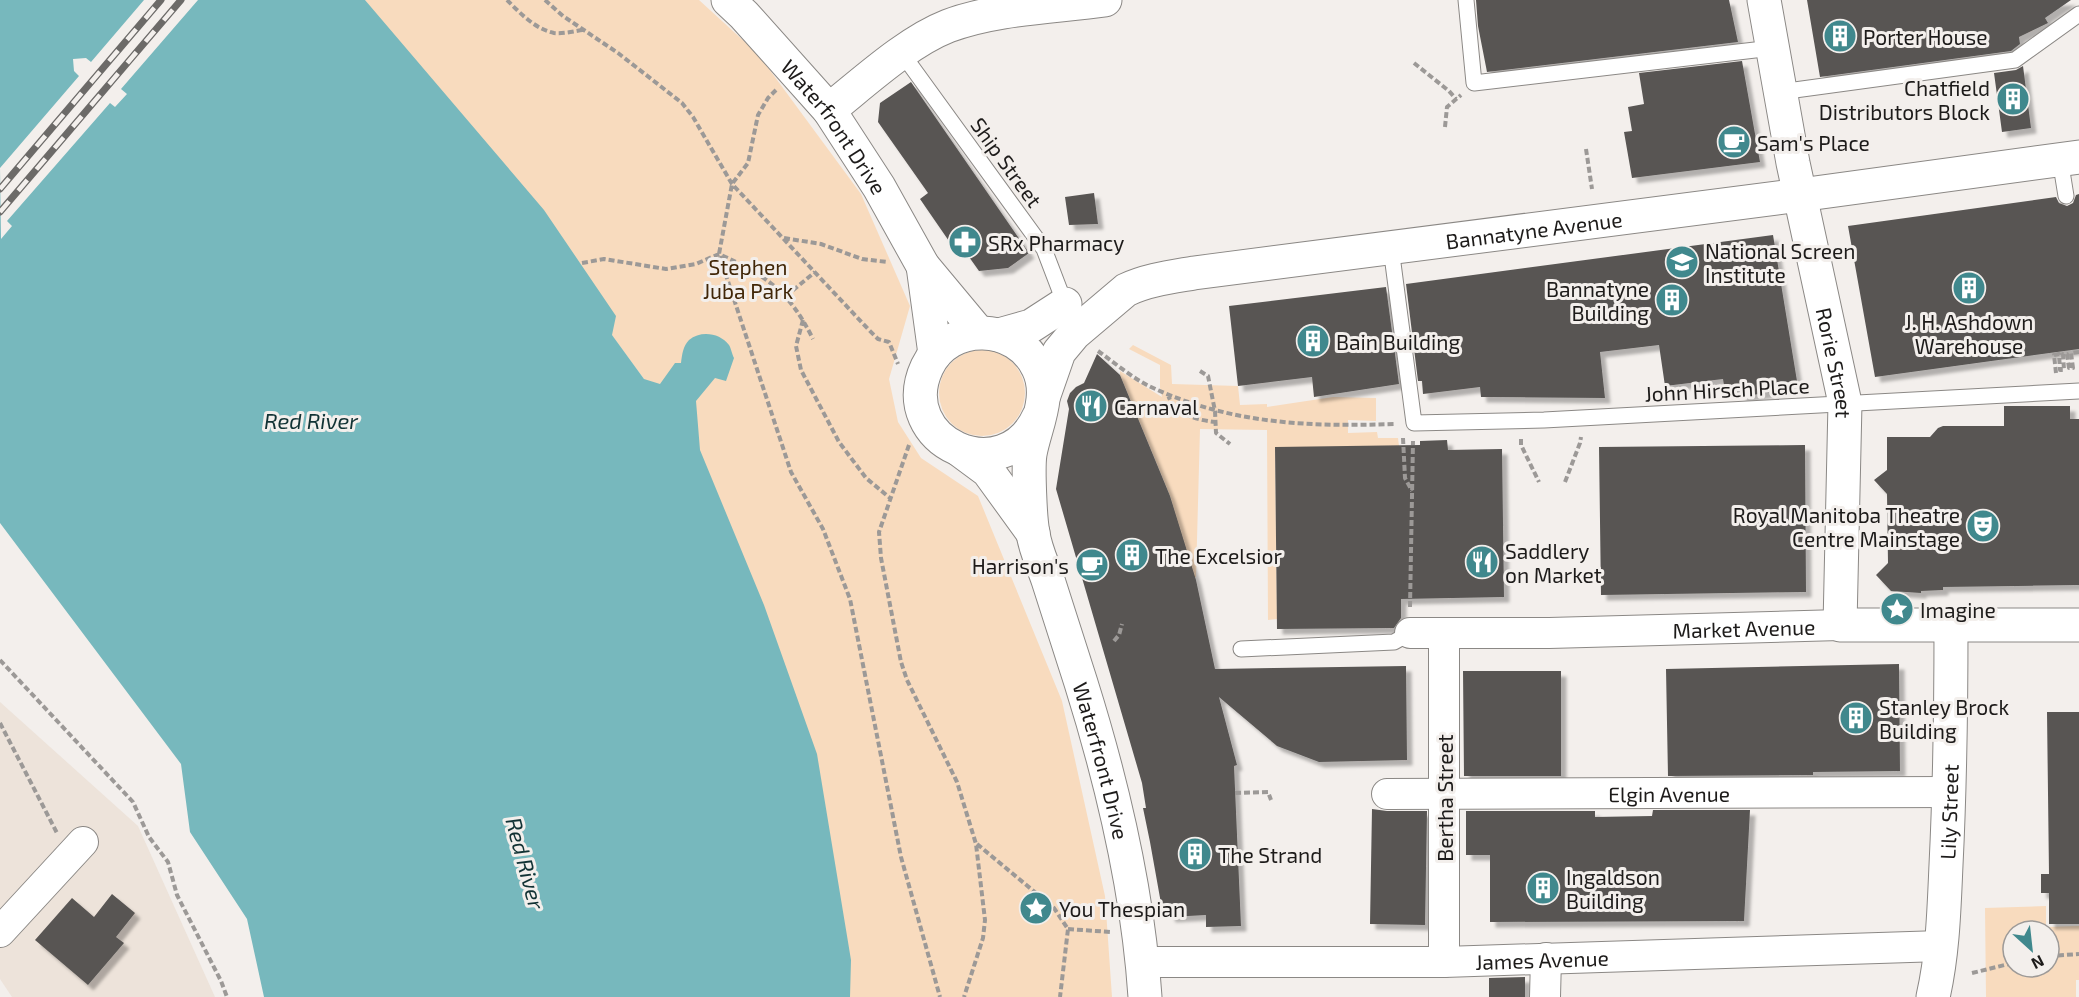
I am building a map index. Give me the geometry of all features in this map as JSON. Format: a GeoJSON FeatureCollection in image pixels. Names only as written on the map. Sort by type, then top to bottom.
{"type":"FeatureCollection","features":[{"type":"Feature","properties":{"kind":"street","name":"Waterfront Drive"},"geometry":{"type":"LineString","coordinates":[[728,0],[829,110],[879,187],[910,265],[935,354],[923,377],[922,408],[940,439],[988,471],[1033,533]]}},
{"type":"Feature","properties":{"kind":"street"},"geometry":{"type":"LineString","coordinates":[[829,110],[901,52],[979,8],[1105,0]]}},
{"type":"Feature","properties":{"kind":"street","name":"Rorie Street"},"geometry":{"type":"LineString","coordinates":[[1764,0],[1800,195],[1845,404],[1840,625]]}},
{"type":"Feature","properties":{"kind":"street","name":"Bannatyne Avenue"},"geometry":{"type":"LineString","coordinates":[[1041,405],[1059,352],[1074,334],[1116,297],[1136,286],[1194,273],[2070,158]]}},
{"type":"Feature","properties":{"kind":"street","name":"Waterfront Drive"},"geometry":{"type":"LineString","coordinates":[[910,265],[988,333],[1022,346],[1034,359],[1041,374],[1041,405],[1029,457],[1033,533],[1094,724],[1112,796],[1125,855],[1143,962],[1145,997]]}},
{"type":"Feature","properties":{"kind":"street"},"geometry":{"type":"LineString","coordinates":[[935,354],[957,338],[1031,326],[1065,304]]}},
{"type":"Feature","properties":{"kind":"street","name":"Waterfront Drive"},"geometry":{"type":"LineString","coordinates":[[961,451],[986,455],[1011,447],[1027,436],[1041,405]]}},
{"type":"Feature","properties":{"kind":"street","name":"Market Avenue"},"geometry":{"type":"LineString","coordinates":[[1410,633],[1549,633],[1840,625],[2079,625]]}},
{"type":"Feature","properties":{"kind":"street","name":"Lily Street"},"geometry":{"type":"LineString","coordinates":[[1933,997],[1941,946],[1950,792],[1951,626]]}},
{"type":"Feature","properties":{"kind":"street","name":"Bertha Street"},"geometry":{"type":"LineString","coordinates":[[1444,634],[1444,962]]}},
{"type":"Feature","properties":{"kind":"street","name":"Elgin Avenue"},"geometry":{"type":"LineString","coordinates":[[1387,794],[1950,792]]}},
{"type":"Feature","properties":{"kind":"street"},"geometry":{"type":"LineString","coordinates":[[0,932],[73,852]]}},
{"type":"Feature","properties":{"kind":"street","name":"James Avenue"},"geometry":{"type":"LineString","coordinates":[[1143,962],[1444,962],[1941,946]]}},
{"type":"Feature","properties":{"kind":"street"},"geometry":{"type":"LineString","coordinates":[[1545,997],[1546,958]]}},
{"type":"Feature","properties":{"kind":"lane"},"geometry":{"type":"LineString","coordinates":[[1466,0],[1474,83],[1772,48]]}},
{"type":"Feature","properties":{"kind":"lane"},"geometry":{"type":"LineString","coordinates":[[1780,92],[2015,60],[2079,14]]}},
{"type":"Feature","properties":{"kind":"lane","name":"Ship Street"},"geometry":{"type":"LineString","coordinates":[[901,52],[1044,249],[1065,304]]}},
{"type":"Feature","properties":{"kind":"lane"},"geometry":{"type":"LineString","coordinates":[[2066,196],[2070,158]]}},
{"type":"Feature","properties":{"kind":"lane"},"geometry":{"type":"LineString","coordinates":[[1391,248],[1408,423]]}},
{"type":"Feature","properties":{"kind":"lane","name":"John Hirsch Place"},"geometry":{"type":"LineString","coordinates":[[1408,423],[1581,418],[2079,390]]}},
{"type":"Feature","properties":{"kind":"lane"},"geometry":{"type":"LineString","coordinates":[[1240,649],[1394,642],[1410,633]]}},
{"type":"Feature","properties":{"kind":"path"},"geometry":{"type":"LineString","coordinates":[[507,0],[518,12],[538,27],[556,33],[584,30]]}},
{"type":"Feature","properties":{"kind":"path"},"geometry":{"type":"LineString","coordinates":[[545,0],[563,16],[618,53],[682,103],[732,184],[869,330],[878,339],[889,342],[900,369]]}},
{"type":"Feature","properties":{"kind":"path"},"geometry":{"type":"LineString","coordinates":[[1414,63],[1456,99]]}},
{"type":"Feature","properties":{"kind":"path"},"geometry":{"type":"LineString","coordinates":[[1445,127],[1447,107],[1474,83]]}},
{"type":"Feature","properties":{"kind":"path"},"geometry":{"type":"LineString","coordinates":[[782,84],[768,98],[758,115],[748,163],[732,184],[719,254],[791,472],[823,529],[850,599],[901,857],[940,997]]}},
{"type":"Feature","properties":{"kind":"path"},"geometry":{"type":"LineString","coordinates":[[1586,149],[1592,189]]}},
{"type":"Feature","properties":{"kind":"path"},"geometry":{"type":"LineString","coordinates":[[784,238],[820,244],[862,259],[910,265]]}},
{"type":"Feature","properties":{"kind":"path"},"geometry":{"type":"LineString","coordinates":[[582,263],[604,259],[666,269],[696,264],[719,254],[748,267],[770,281],[786,296],[803,319],[813,339]]}},
{"type":"Feature","properties":{"kind":"path"},"geometry":{"type":"LineString","coordinates":[[786,296],[815,272]]}},
{"type":"Feature","properties":{"kind":"path"},"geometry":{"type":"LineString","coordinates":[[803,319],[796,346],[801,370],[839,442],[866,478],[890,498]]}},
{"type":"Feature","properties":{"kind":"path"},"geometry":{"type":"LineString","coordinates":[[1093,348],[1151,387],[1215,411],[1243,418],[1296,424],[1348,426],[1408,423],[1405,478],[1412,492]]}},
{"type":"Feature","properties":{"kind":"path"},"geometry":{"type":"LineString","coordinates":[[2056,374],[2054,355],[2059,354],[2060,370],[2064,370],[2063,354],[2067,354],[2069,368],[2073,368],[2072,353],[2079,352],[2079,350]]}},
{"type":"Feature","properties":{"kind":"path"},"geometry":{"type":"LineString","coordinates":[[1200,371],[1208,375],[1215,411],[1216,433],[1230,444]]}},
{"type":"Feature","properties":{"kind":"path"},"geometry":{"type":"LineString","coordinates":[[1168,394],[1169,401],[1185,414],[1215,422]]}},
{"type":"Feature","properties":{"kind":"path"},"geometry":{"type":"LineString","coordinates":[[1565,482],[1580,442],[1581,418]]}},
{"type":"Feature","properties":{"kind":"path"},"geometry":{"type":"LineString","coordinates":[[1520,421],[1521,445],[1539,482]]}},
{"type":"Feature","properties":{"kind":"path"},"geometry":{"type":"LineString","coordinates":[[911,440],[879,532],[881,558],[901,662],[907,680],[957,782],[976,844],[985,920],[983,938],[964,997]]}},
{"type":"Feature","properties":{"kind":"path"},"geometry":{"type":"LineString","coordinates":[[1410,633],[1413,446]]}},
{"type":"Feature","properties":{"kind":"path"},"geometry":{"type":"LineString","coordinates":[[1114,641],[1119,635],[1122,624]]}},
{"type":"Feature","properties":{"kind":"path"},"geometry":{"type":"LineString","coordinates":[[0,660],[133,802],[149,837],[168,862],[177,895],[227,997]]}},
{"type":"Feature","properties":{"kind":"path"},"geometry":{"type":"LineString","coordinates":[[0,723],[57,829],[73,852]]}},
{"type":"Feature","properties":{"kind":"path"},"geometry":{"type":"LineString","coordinates":[[1235,793],[1268,792],[1271,800]]}},
{"type":"Feature","properties":{"kind":"path"},"geometry":{"type":"LineString","coordinates":[[976,844],[1054,908],[1068,929],[1060,997]]}},
{"type":"Feature","properties":{"kind":"path"},"geometry":{"type":"LineString","coordinates":[[1068,929],[1117,932]]}},
{"type":"Feature","properties":{"kind":"path"},"geometry":{"type":"LineString","coordinates":[[2061,955],[2079,954]]}},
{"type":"Feature","properties":{"kind":"path"},"geometry":{"type":"LineString","coordinates":[[1972,972],[2001,966]]}},
{"type":"Feature","properties":{"kind":"shaded area"},"geometry":{"type":"Polygon","coordinates":[[[0,702],[138,826],[215,997],[12,997],[0,979],[0,702]]]}},
{"type":"Feature","properties":{"kind":"green space","name":"Stephen Juba Park"},"geometry":{"type":"Polygon","coordinates":[[[365,0],[699,0],[758,54],[861,194],[910,306],[889,379],[898,422],[921,458],[978,496],[1062,701],[1105,896],[1112,997],[849,997],[644,379],[365,0]]]}},
{"type":"Feature","properties":{"kind":"green space"},"geometry":{"type":"Polygon","coordinates":[[[1133,345],[1171,365],[1172,384],[1238,386],[1240,405],[1267,404],[1267,407],[1333,397],[1376,398],[1376,421],[1348,420],[1348,433],[1377,432],[1378,438],[1398,438],[1399,446],[1275,448],[1277,619],[1268,620],[1267,430],[1200,429],[1196,577],[1192,578],[1170,496],[1120,375],[1120,371],[1162,397],[1160,365],[1129,349],[1133,345]]]}},
{"type":"Feature","properties":{"kind":"green space"},"geometry":{"type":"Polygon","coordinates":[[[982,350],[998,354],[1012,363],[1021,377],[1025,393],[1021,409],[1012,423],[998,432],[982,436],[966,432],[952,423],[943,409],[939,393],[943,377],[952,363],[966,354],[982,350]]]}},
{"type":"Feature","properties":{"kind":"green space"},"geometry":{"type":"Polygon","coordinates":[[[2046,906],[2046,919],[2001,919],[2001,979],[2061,979],[2061,927],[2079,926],[2079,980],[2076,980],[2076,997],[1986,997],[1985,908],[2046,906]]]}},
{"type":"Feature","properties":{"kind":"water","name":"Red River"},"geometry":{"type":"Polygon","coordinates":[[[0,0],[365,0],[544,210],[616,316],[612,335],[644,379],[660,384],[675,363],[681,363],[685,345],[699,335],[716,336],[729,345],[734,358],[726,381],[715,378],[696,401],[700,450],[764,605],[817,754],[851,960],[850,997],[264,997],[247,919],[190,832],[181,764],[0,523],[0,0]]]}},
{"type":"Feature","properties":{"kind":"pier"},"geometry":{"type":"Polygon","coordinates":[[[144,0],[198,0],[121,89],[127,94],[115,107],[110,103],[7,221],[12,226],[1,239],[0,168],[79,76],[74,71],[73,59],[86,58],[91,62],[144,0]]]}},
{"type":"Feature","properties":{"kind":"building"},"geometry":{"type":"Polygon","coordinates":[[[1476,0],[1729,0],[1738,42],[1487,72],[1478,26],[1476,0]]]}},
{"type":"Feature","properties":{"kind":"building"},"geometry":{"type":"Polygon","coordinates":[[[1807,0],[2071,0],[2045,18],[2048,23],[2019,37],[2020,44],[2011,51],[1820,77],[1807,0]]]}},
{"type":"Feature","properties":{"kind":"building"},"geometry":{"type":"Polygon","coordinates":[[[1742,61],[1760,162],[1632,178],[1624,132],[1632,131],[1628,107],[1644,104],[1639,73],[1742,61]]]}},
{"type":"Feature","properties":{"kind":"building","name":"Chatfield Distributors Block"},"geometry":{"type":"Polygon","coordinates":[[[2023,66],[2031,128],[2002,132],[1994,73],[2016,70],[2023,66]]]}},
{"type":"Feature","properties":{"kind":"building"},"geometry":{"type":"Polygon","coordinates":[[[911,82],[1029,253],[1008,268],[979,271],[957,240],[951,244],[920,199],[928,193],[878,122],[880,103],[911,82]]]}},
{"type":"Feature","properties":{"kind":"building"},"geometry":{"type":"Polygon","coordinates":[[[1094,193],[1098,224],[1069,225],[1065,197],[1094,193]]]}},
{"type":"Feature","properties":{"kind":"building","name":"J. H. Ashdown Warehouse"},"geometry":{"type":"Polygon","coordinates":[[[2079,194],[2079,349],[1875,377],[1848,226],[2056,197],[2059,203],[2067,206],[2073,203],[2076,195],[2079,194]]]}},
{"type":"Feature","properties":{"kind":"building"},"geometry":{"type":"Polygon","coordinates":[[[1773,235],[1797,381],[1781,383],[1782,390],[1741,397],[1740,390],[1725,392],[1723,379],[1665,386],[1659,345],[1600,352],[1605,398],[1481,397],[1480,387],[1423,394],[1422,381],[1418,381],[1406,284],[1773,235]]]}},
{"type":"Feature","properties":{"kind":"building","name":"Bain Building"},"geometry":{"type":"Polygon","coordinates":[[[1386,287],[1399,384],[1314,397],[1312,377],[1238,386],[1229,306],[1386,287]]]}},
{"type":"Feature","properties":{"kind":"building"},"geometry":{"type":"Polygon","coordinates":[[[1097,354],[1120,375],[1170,496],[1196,580],[1215,669],[1406,666],[1407,760],[1319,762],[1277,746],[1219,697],[1237,765],[1234,766],[1241,926],[1206,927],[1206,915],[1170,917],[1168,909],[1162,909],[1143,808],[1146,808],[1142,783],[1056,489],[1069,409],[1067,401],[1070,393],[1084,383],[1097,354]]]}},
{"type":"Feature","properties":{"kind":"building","name":"Royal Manitoba Theatre Centre Mainstage"},"geometry":{"type":"Polygon","coordinates":[[[2004,406],[2070,406],[2070,419],[2079,419],[2079,585],[1943,587],[1943,590],[1921,591],[1921,593],[1891,591],[1876,575],[1888,563],[1887,494],[1874,480],[1887,470],[1887,437],[1930,437],[1943,426],[2004,426],[2004,406]]]}},
{"type":"Feature","properties":{"kind":"building"},"geometry":{"type":"Polygon","coordinates":[[[1447,440],[1448,450],[1502,449],[1504,597],[1401,599],[1401,618],[1394,628],[1277,629],[1275,447],[1420,445],[1420,441],[1447,440]]]}},
{"type":"Feature","properties":{"kind":"building"},"geometry":{"type":"Polygon","coordinates":[[[1805,445],[1806,592],[1601,595],[1599,447],[1805,445]]]}},
{"type":"Feature","properties":{"kind":"building"},"geometry":{"type":"Polygon","coordinates":[[[1899,664],[1900,771],[1813,772],[1813,775],[1668,776],[1666,669],[1899,664]]]}},
{"type":"Feature","properties":{"kind":"building"},"geometry":{"type":"Polygon","coordinates":[[[1463,671],[1561,671],[1561,776],[1464,776],[1463,671]]]}},
{"type":"Feature","properties":{"kind":"building"},"geometry":{"type":"Polygon","coordinates":[[[2047,712],[2079,712],[2079,924],[2061,924],[2061,919],[2049,919],[2049,893],[2041,893],[2041,874],[2049,874],[2047,712]]]}},
{"type":"Feature","properties":{"kind":"building"},"geometry":{"type":"Polygon","coordinates":[[[1372,809],[1427,811],[1425,925],[1370,924],[1372,809]]]}},
{"type":"Feature","properties":{"kind":"building"},"geometry":{"type":"Polygon","coordinates":[[[1653,810],[1750,810],[1744,921],[1490,922],[1490,855],[1466,855],[1466,811],[1595,811],[1595,817],[1652,816],[1653,810]]]}},
{"type":"Feature","properties":{"kind":"building"},"geometry":{"type":"Polygon","coordinates":[[[112,894],[135,913],[116,937],[124,943],[88,985],[35,940],[72,898],[94,917],[112,894]]]}},
{"type":"Feature","properties":{"kind":"building"},"geometry":{"type":"Polygon","coordinates":[[[1525,977],[1525,997],[1489,997],[1489,978],[1525,977]]]}},
{"type":"Feature","properties":{"kind":"railway"},"geometry":{"type":"LineString","coordinates":[[0,189],[161,0]]}},
{"type":"Feature","properties":{"kind":"railway"},"geometry":{"type":"LineString","coordinates":[[0,212],[181,0]]}},
{"type":"Feature","properties":{"kind":"place","name":"Porter House"},"geometry":{"type":"Point","coordinates":[1840,36]}},
{"type":"Feature","properties":{"kind":"place","name":"Chatfield Distributors Block"},"geometry":{"type":"Point","coordinates":[2013,99]}},
{"type":"Feature","properties":{"kind":"place","name":"Sam's Place"},"geometry":{"type":"Point","coordinates":[1734,142]}},
{"type":"Feature","properties":{"kind":"place","name":"SRx Pharmacy"},"geometry":{"type":"Point","coordinates":[965,242]}},
{"type":"Feature","properties":{"kind":"place","name":"National Screen Institute"},"geometry":{"type":"Point","coordinates":[1682,262]}},
{"type":"Feature","properties":{"kind":"place","name":"J. H. Ashdown Warehouse"},"geometry":{"type":"Point","coordinates":[1969,288]}},
{"type":"Feature","properties":{"kind":"place","name":"Bannatyne Building"},"geometry":{"type":"Point","coordinates":[1672,300]}},
{"type":"Feature","properties":{"kind":"place","name":"Bain Building"},"geometry":{"type":"Point","coordinates":[1313,341]}},
{"type":"Feature","properties":{"kind":"place","name":"Carnaval"},"geometry":{"type":"Point","coordinates":[1091,406]}},
{"type":"Feature","properties":{"kind":"place","name":"Royal Manitoba Theatre Centre Mainstage"},"geometry":{"type":"Point","coordinates":[1983,526]}},
{"type":"Feature","properties":{"kind":"place","name":"The Excelsior"},"geometry":{"type":"Point","coordinates":[1132,555]}},
{"type":"Feature","properties":{"kind":"place","name":"Saddlery on Market"},"geometry":{"type":"Point","coordinates":[1482,562]}},
{"type":"Feature","properties":{"kind":"place","name":"Harrison's"},"geometry":{"type":"Point","coordinates":[1092,565]}},
{"type":"Feature","properties":{"kind":"place","name":"Imagine"},"geometry":{"type":"Point","coordinates":[1897,609]}},
{"type":"Feature","properties":{"kind":"place","name":"Stanley Brock Building"},"geometry":{"type":"Point","coordinates":[1856,718]}},
{"type":"Feature","properties":{"kind":"place","name":"The Strand"},"geometry":{"type":"Point","coordinates":[1195,854]}},
{"type":"Feature","properties":{"kind":"place","name":"Ingaldson Building"},"geometry":{"type":"Point","coordinates":[1543,888]}},
{"type":"Feature","properties":{"kind":"place","name":"You Thespian"},"geometry":{"type":"Point","coordinates":[1036,908]}}]}
